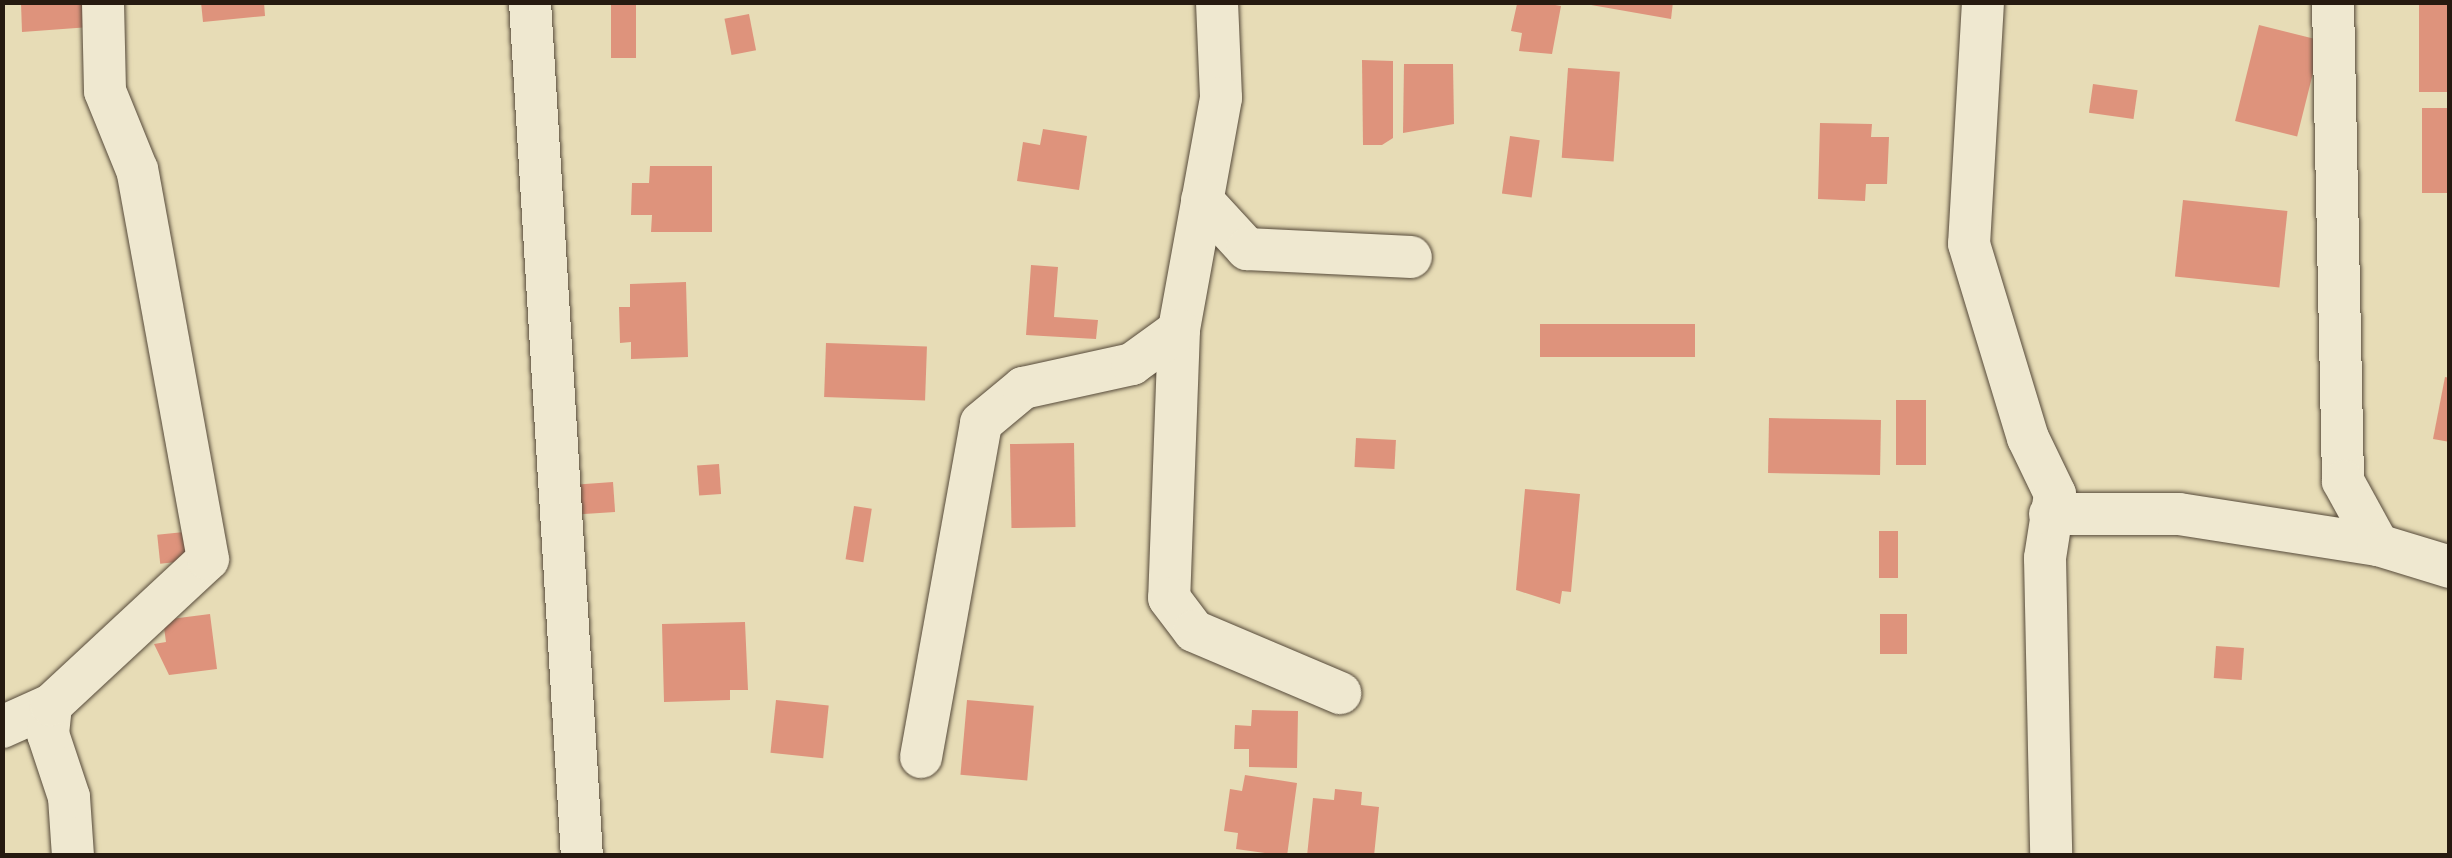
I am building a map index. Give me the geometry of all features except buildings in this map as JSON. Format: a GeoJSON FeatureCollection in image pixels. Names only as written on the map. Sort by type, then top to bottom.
{"type":"FeatureCollection","features":[{"type":"Feature","properties":{"kind":"street"},"geometry":{"type":"LineString","coordinates":[[2,727],[51,705],[208,559],[137,170],[105,91],[103,2]]}},
{"type":"Feature","properties":{"kind":"street"},"geometry":{"type":"LineString","coordinates":[[530,2],[582,856]]}},
{"type":"Feature","properties":{"kind":"street"},"geometry":{"type":"LineString","coordinates":[[1217,2],[1221,98],[1178,330],[1170,598],[1194,631],[1340,693]]}},
{"type":"Feature","properties":{"kind":"street"},"geometry":{"type":"LineString","coordinates":[[1984,2],[1968,244],[2058,505],[2051,856]]}},
{"type":"Feature","properties":{"kind":"street"},"geometry":{"type":"LineString","coordinates":[[2333,2],[2343,481],[2378,544]]}},
{"type":"Feature","properties":{"kind":"street"},"geometry":{"type":"LineString","coordinates":[[1202,200],[1248,250]]}},
{"type":"Feature","properties":{"kind":"street"},"geometry":{"type":"LineString","coordinates":[[1191,262],[1248,250],[1410,257]]}},
{"type":"Feature","properties":{"kind":"street"},"geometry":{"type":"LineString","coordinates":[[921,757],[980,423],[1023,388],[1132,364],[1178,330]]}},
{"type":"Feature","properties":{"kind":"street"},"geometry":{"type":"LineString","coordinates":[[1132,364],[1174,392]]}},
{"type":"Feature","properties":{"kind":"street"},"geometry":{"type":"LineString","coordinates":[[2297,530],[2321,516],[2343,481]]}},
{"type":"Feature","properties":{"kind":"street"},"geometry":{"type":"LineString","coordinates":[[2058,505],[2297,530],[2378,544],[2450,567]]}},
{"type":"Feature","properties":{"kind":"street"},"geometry":{"type":"LineString","coordinates":[[51,705],[48,734],[69,797],[73,856]]}}]}
